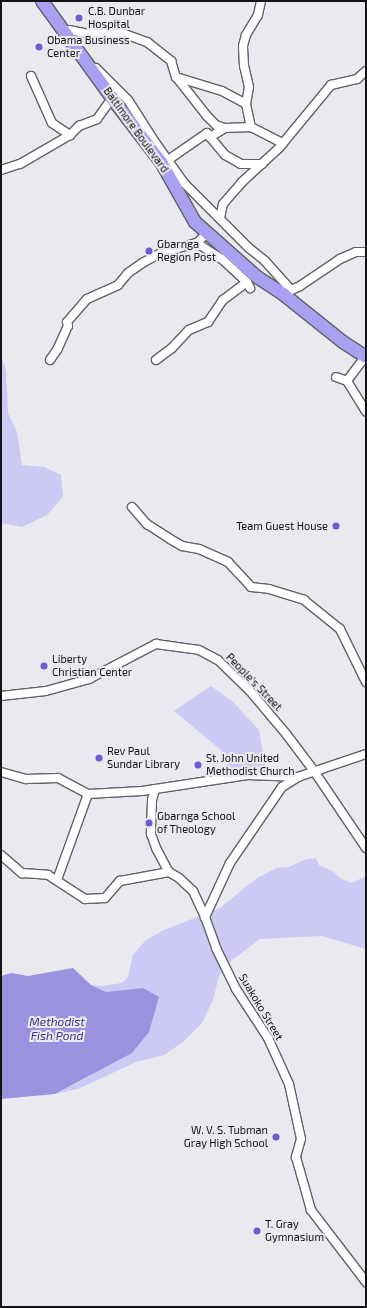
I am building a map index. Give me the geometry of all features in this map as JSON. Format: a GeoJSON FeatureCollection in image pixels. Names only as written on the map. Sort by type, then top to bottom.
{"type":"FeatureCollection","features":[{"type":"Feature","properties":{"kind":"highway","name":"Baltimore Boulevard"},"geometry":{"type":"LineString","coordinates":[[45,4],[112,98],[161,162],[195,222],[257,277],[287,292],[343,342],[365,357]]}},
{"type":"Feature","properties":{"kind":"street"},"geometry":{"type":"LineString","coordinates":[[251,127],[246,104],[249,87],[244,66],[243,46],[246,35],[258,15],[261,1]]}},
{"type":"Feature","properties":{"kind":"street"},"geometry":{"type":"LineString","coordinates":[[45,4],[69,30],[80,50],[128,100],[184,183],[249,248],[265,261],[287,292],[340,259],[356,252],[366,245]]}},
{"type":"Feature","properties":{"kind":"street"},"geometry":{"type":"LineString","coordinates":[[69,30],[89,34],[122,33],[147,42],[171,61],[176,77],[216,125],[225,128],[251,127],[283,143]]}},
{"type":"Feature","properties":{"kind":"street"},"geometry":{"type":"LineString","coordinates":[[220,218],[223,204],[283,143],[331,85],[357,79],[366,71]]}},
{"type":"Feature","properties":{"kind":"street"},"geometry":{"type":"LineString","coordinates":[[31,76],[52,122],[70,135]]}},
{"type":"Feature","properties":{"kind":"street"},"geometry":{"type":"LineString","coordinates":[[176,77],[222,91],[246,104]]}},
{"type":"Feature","properties":{"kind":"street"},"geometry":{"type":"LineString","coordinates":[[1,170],[20,164],[70,135],[79,126],[96,119],[112,98]]}},
{"type":"Feature","properties":{"kind":"street"},"geometry":{"type":"LineString","coordinates":[[210,137],[225,128]]}},
{"type":"Feature","properties":{"kind":"street"},"geometry":{"type":"LineString","coordinates":[[168,160],[207,133],[225,154],[241,164],[262,164]]}},
{"type":"Feature","properties":{"kind":"street"},"geometry":{"type":"LineString","coordinates":[[50,360],[58,348],[68,326],[67,322],[79,306],[87,299],[118,284],[128,273],[150,259],[161,253],[197,243],[207,233]]}},
{"type":"Feature","properties":{"kind":"street"},"geometry":{"type":"LineString","coordinates":[[156,360],[172,348],[188,330],[208,322],[223,300],[248,285],[222,259],[197,243]]}},
{"type":"Feature","properties":{"kind":"street"},"geometry":{"type":"LineString","coordinates":[[356,252],[366,252]]}},
{"type":"Feature","properties":{"kind":"street"},"geometry":{"type":"LineString","coordinates":[[347,382],[365,357]]}},
{"type":"Feature","properties":{"kind":"street"},"geometry":{"type":"LineString","coordinates":[[336,377],[347,382],[366,411]]}},
{"type":"Feature","properties":{"kind":"street"},"geometry":{"type":"LineString","coordinates":[[132,507],[147,524],[182,546],[199,549],[228,562],[251,587],[269,589],[304,600],[340,629],[366,682]]}},
{"type":"Feature","properties":{"kind":"street","name":"People's Street"},"geometry":{"type":"LineString","coordinates":[[1,696],[46,692],[89,678],[156,644],[199,650],[218,660],[250,691],[287,735],[314,771],[366,848]]}},
{"type":"Feature","properties":{"kind":"street"},"geometry":{"type":"LineString","coordinates":[[205,917],[230,863],[257,821],[282,787],[298,777],[366,754]]}},
{"type":"Feature","properties":{"kind":"street"},"geometry":{"type":"LineString","coordinates":[[1,772],[26,779],[58,778],[88,794],[155,789],[248,776],[298,777]]}},
{"type":"Feature","properties":{"kind":"street"},"geometry":{"type":"LineString","coordinates":[[1,855],[22,873],[48,875],[85,899],[105,898],[120,881],[168,872],[151,834],[152,800],[155,789]]}},
{"type":"Feature","properties":{"kind":"street"},"geometry":{"type":"LineString","coordinates":[[57,880],[88,794]]}},
{"type":"Feature","properties":{"kind":"street","name":"Suakoko Street"},"geometry":{"type":"LineString","coordinates":[[168,872],[179,878],[193,891],[205,917],[216,948],[236,989],[268,1038],[289,1084],[301,1139],[296,1157],[311,1210],[366,1282]]}},
{"type":"Feature","properties":{"kind":"shaded area"},"geometry":{"type":"Polygon","coordinates":[[[1,355],[6,371],[8,413],[17,432],[22,465],[44,467],[61,475],[63,497],[47,515],[22,527],[1,523],[1,355]]]}},
{"type":"Feature","properties":{"kind":"shaded area"},"geometry":{"type":"Polygon","coordinates":[[[211,686],[232,701],[259,730],[265,767],[230,771],[221,750],[174,711],[211,686]]]}},
{"type":"Feature","properties":{"kind":"shaded area"},"geometry":{"type":"Polygon","coordinates":[[[316,858],[319,865],[334,872],[341,879],[352,883],[366,876],[366,949],[322,936],[260,939],[232,960],[219,976],[213,1000],[202,1023],[183,1042],[164,1055],[136,1062],[78,1089],[55,1094],[90,1076],[143,988],[106,992],[91,985],[101,986],[122,983],[128,977],[133,955],[146,940],[164,930],[220,908],[257,878],[277,868],[289,867],[304,860],[316,858]]]}},
{"type":"Feature","properties":{"kind":"water","name":"Methodist Fish Pond"},"geometry":{"type":"Polygon","coordinates":[[[73,968],[91,985],[106,992],[143,988],[159,997],[149,1032],[132,1053],[55,1094],[1,1099],[1,976],[11,973],[28,976],[73,968]]]}},
{"type":"Feature","properties":{"kind":"place","name":"C.B. Dunbar Hospital"},"geometry":{"type":"Point","coordinates":[79,18]}},
{"type":"Feature","properties":{"kind":"place","name":"Obama Business Center"},"geometry":{"type":"Point","coordinates":[39,47]}},
{"type":"Feature","properties":{"kind":"place","name":"Gbarnga Region Post"},"geometry":{"type":"Point","coordinates":[149,251]}},
{"type":"Feature","properties":{"kind":"place","name":"Team Guest House"},"geometry":{"type":"Point","coordinates":[336,526]}},
{"type":"Feature","properties":{"kind":"place","name":"Liberty Christian Center"},"geometry":{"type":"Point","coordinates":[44,666]}},
{"type":"Feature","properties":{"kind":"place","name":"Rev Paul Sundar Library"},"geometry":{"type":"Point","coordinates":[99,758]}},
{"type":"Feature","properties":{"kind":"place","name":"St. John United Methodist Church"},"geometry":{"type":"Point","coordinates":[198,765]}},
{"type":"Feature","properties":{"kind":"place","name":"Gbarnga School of Theology"},"geometry":{"type":"Point","coordinates":[149,823]}},
{"type":"Feature","properties":{"kind":"place","name":"W. V. S. Tubman Gray High School"},"geometry":{"type":"Point","coordinates":[276,1137]}},
{"type":"Feature","properties":{"kind":"place","name":"T. Gray Gymnasium"},"geometry":{"type":"Point","coordinates":[257,1231]}}]}
